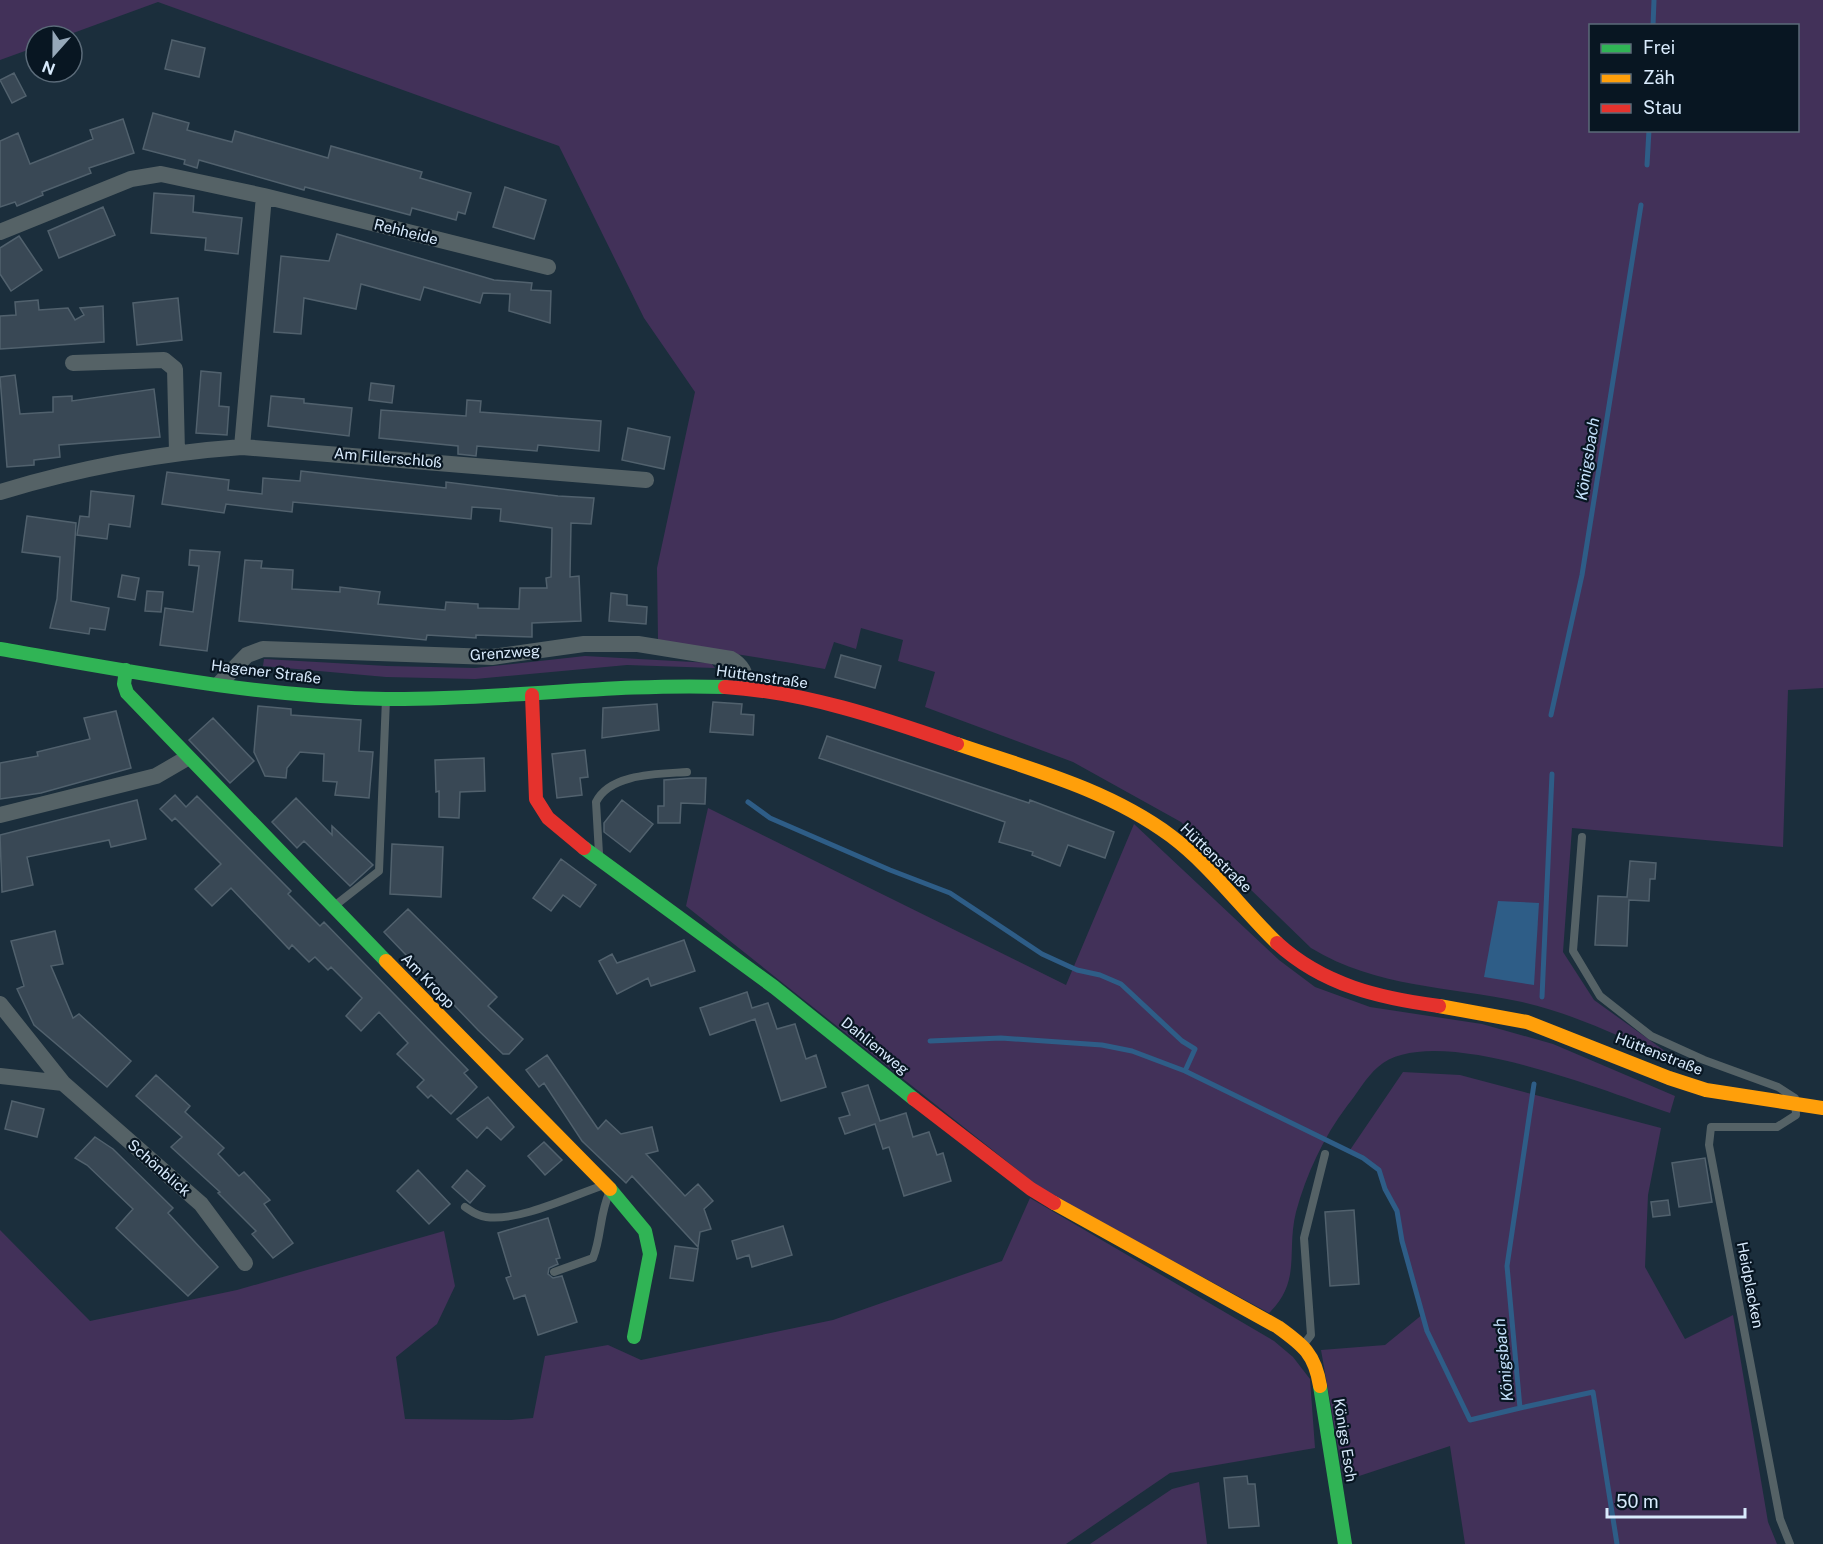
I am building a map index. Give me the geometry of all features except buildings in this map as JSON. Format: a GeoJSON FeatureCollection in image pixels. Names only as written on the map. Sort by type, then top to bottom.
{"type":"FeatureCollection","features":[{"type":"Feature","properties":{"kind":"street","name":"Rehheide"},"geometry":{"type":"LineString","coordinates":[[0,232],[131,179],[161,174],[264,196],[548,267]]}},
{"type":"Feature","properties":{"kind":"street"},"geometry":{"type":"LineString","coordinates":[[242,447],[264,196]]}},
{"type":"Feature","properties":{"kind":"street"},"geometry":{"type":"LineString","coordinates":[[73,363],[164,360],[175,369],[177,452]]}},
{"type":"Feature","properties":{"kind":"street","name":"Am Fillerschloß"},"geometry":{"type":"LineString","coordinates":[[0,492],[131,459],[177,452],[242,447],[646,480]]}},
{"type":"Feature","properties":{"kind":"street","name":"Grenzweg"},"geometry":{"type":"LineString","coordinates":[[219,684],[247,655],[263,649],[492,657],[584,645],[638,644],[731,659],[740,664],[745,672],[748,688]]}},
{"type":"Feature","properties":{"kind":"street","name":"Hagener Straße"},"geometry":{"type":"LineString","coordinates":[[0,649],[219,684],[334,697],[386,699],[532,695]]}},
{"type":"Feature","properties":{"kind":"street","name":"Am Kropp"},"geometry":{"type":"LineString","coordinates":[[126,670],[124,684],[127,693],[187,758],[608,1188],[645,1231],[650,1254],[634,1337]]}},
{"type":"Feature","properties":{"kind":"street","name":"Hüttenstraße"},"geometry":{"type":"LineString","coordinates":[[532,695],[687,686],[748,688],[792,695],[883,720],[1070,782],[1118,802],[1148,819],[1189,850],[1285,950],[1319,974],[1347,986],[1386,996],[1525,1022],[1592,1045],[1689,1084],[1756,1100],[1823,1108]]}},
{"type":"Feature","properties":{"kind":"street","name":"Dahlienweg"},"geometry":{"type":"LineString","coordinates":[[532,695],[536,799],[548,818],[774,987],[967,1141],[1031,1189],[1105,1233],[1278,1327],[1303,1346]]}},
{"type":"Feature","properties":{"kind":"street"},"geometry":{"type":"LineString","coordinates":[[0,815],[156,777],[187,758]]}},
{"type":"Feature","properties":{"kind":"street","name":"Schönblick"},"geometry":{"type":"LineString","coordinates":[[0,1004],[63,1083],[201,1204],[245,1263]]}},
{"type":"Feature","properties":{"kind":"street"},"geometry":{"type":"LineString","coordinates":[[0,1076],[63,1083]]}},
{"type":"Feature","properties":{"kind":"street","name":"Königs Esch"},"geometry":{"type":"LineString","coordinates":[[1303,1346],[1317,1368],[1345,1544]]}},
{"type":"Feature","properties":{"kind":"lane"},"geometry":{"type":"LineString","coordinates":[[333,907],[379,871],[386,699]]}},
{"type":"Feature","properties":{"kind":"lane"},"geometry":{"type":"LineString","coordinates":[[599,858],[596,802],[599,794],[639,776],[687,772]]}},
{"type":"Feature","properties":{"kind":"lane"},"geometry":{"type":"LineString","coordinates":[[1582,837],[1573,951],[1600,996],[1651,1035],[1704,1060],[1778,1087],[1795,1098],[1797,1105]]}},
{"type":"Feature","properties":{"kind":"lane","name":"Heidplacken"},"geometry":{"type":"LineString","coordinates":[[1790,1544],[1780,1519],[1709,1145],[1712,1127],[1777,1127],[1796,1115],[1797,1105]]}},
{"type":"Feature","properties":{"kind":"lane"},"geometry":{"type":"LineString","coordinates":[[1303,1346],[1311,1335],[1304,1238],[1325,1154]]}},
{"type":"Feature","properties":{"kind":"lane"},"geometry":{"type":"LineString","coordinates":[[465,1207],[476,1215],[498,1217],[521,1213],[608,1188]]}},
{"type":"Feature","properties":{"kind":"lane"},"geometry":{"type":"LineString","coordinates":[[554,1272],[593,1258],[599,1244],[602,1209],[608,1188]]}},
{"type":"Feature","properties":{"kind":"shaded area"},"geometry":{"type":"Polygon","coordinates":[[[0,0],[1823,0],[1823,688],[1788,690],[1783,847],[1572,828],[1563,952],[1594,1000],[1669,1054],[1668,1057],[1559,1012],[1522,1002],[1387,978],[1361,971],[1311,948],[1181,822],[1073,762],[925,707],[935,672],[898,661],[903,640],[861,628],[856,649],[834,642],[825,669],[658,640],[657,568],[695,392],[644,318],[559,146],[158,2],[84,29],[84,24],[24,24],[24,51],[0,60],[0,0]]]}},
{"type":"Feature","properties":{"kind":"shaded area"},"geometry":{"type":"Polygon","coordinates":[[[585,656],[711,663],[715,668],[627,665],[475,679],[386,677],[263,666],[264,659],[475,668],[585,656]]]}},
{"type":"Feature","properties":{"kind":"shaded area"},"geometry":{"type":"Polygon","coordinates":[[[708,808],[1066,985],[1134,824],[1279,960],[1315,987],[1370,1007],[1482,1024],[1553,1044],[1675,1096],[1670,1113],[1521,1064],[1478,1055],[1438,1051],[1404,1054],[1374,1071],[1323,1143],[1310,1170],[1296,1212],[1291,1266],[1286,1289],[1269,1313],[1044,1191],[686,906],[708,808]]]}},
{"type":"Feature","properties":{"kind":"shaded area"},"geometry":{"type":"Polygon","coordinates":[[[1403,1072],[1460,1075],[1661,1128],[1648,1195],[1645,1267],[1685,1339],[1733,1315],[1768,1522],[1777,1544],[1465,1544],[1450,1446],[1344,1481],[1321,1350],[1385,1345],[1423,1314],[1402,1241],[1397,1211],[1385,1189],[1379,1170],[1350,1150],[1403,1072]]]}},
{"type":"Feature","properties":{"kind":"shaded area"},"geometry":{"type":"Polygon","coordinates":[[[1030,1198],[1274,1341],[1293,1357],[1310,1379],[1315,1448],[1170,1473],[1066,1544],[0,1544],[0,1230],[90,1321],[237,1290],[444,1231],[455,1286],[437,1324],[396,1357],[405,1419],[511,1420],[533,1418],[545,1356],[608,1345],[641,1360],[833,1320],[1002,1261],[1030,1198]]]}},
{"type":"Feature","properties":{"kind":"shaded area"},"geometry":{"type":"Polygon","coordinates":[[[1199,1482],[1207,1544],[1090,1544],[1172,1489],[1199,1482]]]}},
{"type":"Feature","properties":{"kind":"water"},"geometry":{"type":"Polygon","coordinates":[[[1498,901],[1539,903],[1534,985],[1484,977],[1498,901]]]}},
{"type":"Feature","properties":{"kind":"waterway"},"geometry":{"type":"LineString","coordinates":[[1653,24],[1654,0]]}},
{"type":"Feature","properties":{"kind":"waterway","name":"Königsbach"},"geometry":{"type":"LineString","coordinates":[[1647,165],[1649,132]]}},
{"type":"Feature","properties":{"kind":"waterway","name":"Königsbach"},"geometry":{"type":"LineString","coordinates":[[1551,715],[1582,575],[1641,205]]}},
{"type":"Feature","properties":{"kind":"waterway","name":"Königsbach"},"geometry":{"type":"LineString","coordinates":[[1542,997],[1552,774]]}},
{"type":"Feature","properties":{"kind":"waterway"},"geometry":{"type":"LineString","coordinates":[[748,802],[770,818],[890,870],[950,893],[1042,954],[1077,970],[1100,975],[1121,984],[1182,1041],[1195,1049],[1185,1071]]}},
{"type":"Feature","properties":{"kind":"waterway"},"geometry":{"type":"LineString","coordinates":[[930,1041],[1001,1038],[1102,1045],[1132,1051],[1185,1071],[1363,1158],[1379,1170],[1385,1189],[1397,1211],[1402,1241],[1427,1331],[1470,1420],[1520,1408]]}},
{"type":"Feature","properties":{"kind":"waterway","name":"Königsbach"},"geometry":{"type":"LineString","coordinates":[[1534,1084],[1507,1266],[1520,1408],[1593,1392],[1617,1544]]}},
{"type":"Feature","properties":{"kind":"traffic: fast"},"geometry":{"type":"LineString","coordinates":[[0,649],[192,682],[337,697],[428,699],[640,687],[725,687]]}},
{"type":"Feature","properties":{"kind":"traffic: fast"},"geometry":{"type":"LineString","coordinates":[[126,670],[124,684],[127,693],[386,961]]}},
{"type":"Feature","properties":{"kind":"traffic: fast"},"geometry":{"type":"LineString","coordinates":[[584,848],[774,987],[914,1099]]}},
{"type":"Feature","properties":{"kind":"traffic: fast"},"geometry":{"type":"LineString","coordinates":[[610,1189],[645,1231],[650,1254],[634,1337]]}},
{"type":"Feature","properties":{"kind":"traffic: fast"},"geometry":{"type":"LineString","coordinates":[[1320,1386],[1345,1544]]}},
{"type":"Feature","properties":{"kind":"traffic: slow"},"geometry":{"type":"LineString","coordinates":[[957,744],[1068,782],[1121,805],[1147,820],[1171,836],[1199,860],[1277,943]]}},
{"type":"Feature","properties":{"kind":"traffic: slow"},"geometry":{"type":"LineString","coordinates":[[386,961],[610,1189]]}},
{"type":"Feature","properties":{"kind":"traffic: slow"},"geometry":{"type":"LineString","coordinates":[[1439,1006],[1527,1022],[1669,1078],[1706,1090],[1823,1108]]}},
{"type":"Feature","properties":{"kind":"traffic: slow"},"geometry":{"type":"LineString","coordinates":[[1054,1203],[1278,1327],[1301,1345],[1311,1358],[1320,1386]]}},
{"type":"Feature","properties":{"kind":"traffic: jam"},"geometry":{"type":"LineString","coordinates":[[725,687],[814,700],[957,744]]}},
{"type":"Feature","properties":{"kind":"traffic: jam"},"geometry":{"type":"LineString","coordinates":[[532,695],[536,799],[548,818],[584,848]]}},
{"type":"Feature","properties":{"kind":"traffic: jam"},"geometry":{"type":"LineString","coordinates":[[1277,943],[1313,969],[1353,987],[1395,999],[1439,1006]]}},
{"type":"Feature","properties":{"kind":"traffic: jam"},"geometry":{"type":"LineString","coordinates":[[914,1099],[1031,1189],[1054,1203]]}}]}
